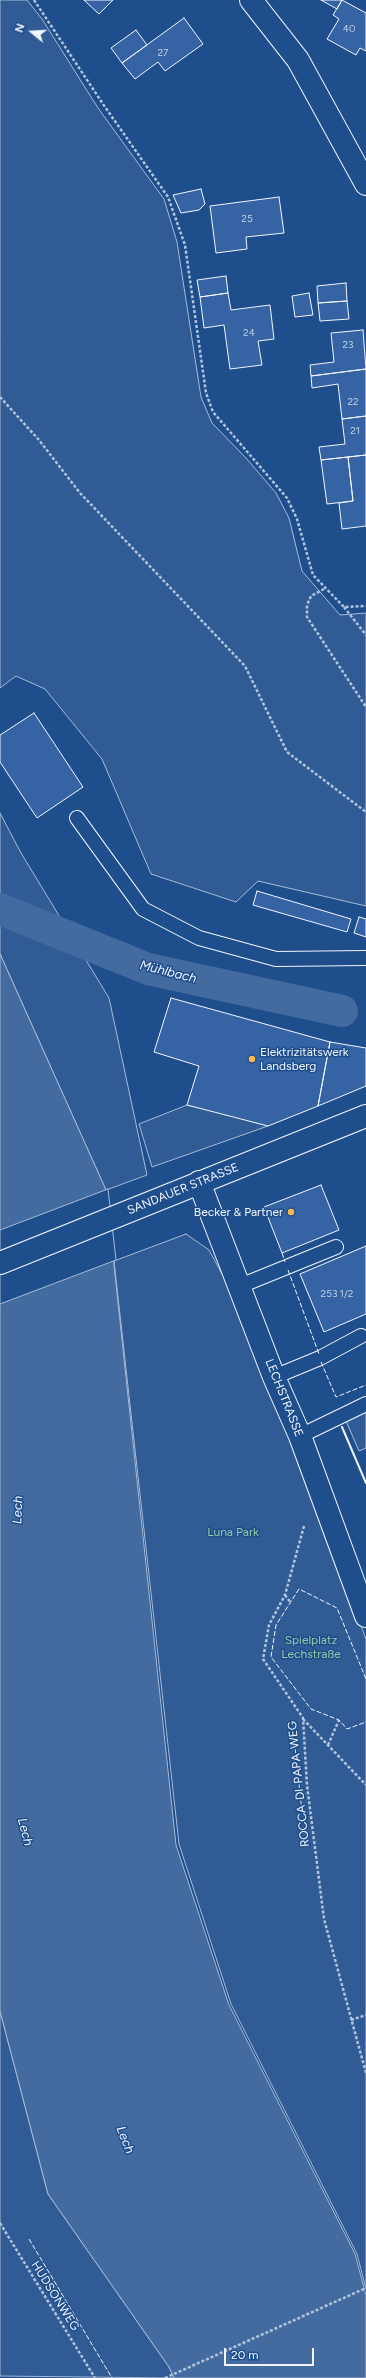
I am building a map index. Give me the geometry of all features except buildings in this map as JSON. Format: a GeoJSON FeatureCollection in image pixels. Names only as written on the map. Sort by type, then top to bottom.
{"type":"FeatureCollection","features":[{"type":"Feature","properties":{"kind":"street"},"geometry":{"type":"LineString","coordinates":[[251,0],[298,60],[366,184]]}},
{"type":"Feature","properties":{"kind":"street","name":"SANDAUER STRASSE"},"geometry":{"type":"LineString","coordinates":[[0,1263],[199,1182],[305,1142],[366,1116]]}},
{"type":"Feature","properties":{"kind":"street","name":"LECHSTRASSE"},"geometry":{"type":"LineString","coordinates":[[199,1182],[274,1377],[300,1436],[315,1482],[366,1616]]}},
{"type":"Feature","properties":{"kind":"lane"},"geometry":{"type":"LineString","coordinates":[[78,818],[143,909],[199,938],[276,959],[366,958]]}},
{"type":"Feature","properties":{"kind":"lane"},"geometry":{"type":"LineString","coordinates":[[240,1286],[336,1247]]}},
{"type":"Feature","properties":{"kind":"lane"},"geometry":{"type":"LineString","coordinates":[[274,1377],[320,1358],[361,1336]]}},
{"type":"Feature","properties":{"kind":"lane"},"geometry":{"type":"LineString","coordinates":[[300,1436],[366,1404]]}},
{"type":"Feature","properties":{"kind":"path"},"geometry":{"type":"LineString","coordinates":[[34,0],[103,104],[168,197],[185,245],[206,393],[213,412],[288,498],[297,519],[308,565],[313,575],[324,589],[344,607],[366,635]]}},
{"type":"Feature","properties":{"kind":"path"},"geometry":{"type":"LineString","coordinates":[[0,397],[39,440],[80,493],[245,666],[287,752],[366,812]]}},
{"type":"Feature","properties":{"kind":"path"},"geometry":{"type":"LineString","coordinates":[[324,589],[311,596],[306,605],[307,617],[366,707]]}},
{"type":"Feature","properties":{"kind":"path"},"geometry":{"type":"LineString","coordinates":[[344,607],[366,606]]}},
{"type":"Feature","properties":{"kind":"path","name":"ROCCA-DI-PAPA-WEG"},"geometry":{"type":"LineString","coordinates":[[315,1482],[285,1595],[269,1625],[263,1659],[302,1718],[307,1786],[324,1919],[366,2073]]}},
{"type":"Feature","properties":{"kind":"path"},"geometry":{"type":"LineString","coordinates":[[285,1595],[291,1603]]}},
{"type":"Feature","properties":{"kind":"path"},"geometry":{"type":"LineString","coordinates":[[302,1718],[366,1785]]}},
{"type":"Feature","properties":{"kind":"path"},"geometry":{"type":"LineString","coordinates":[[328,1745],[339,1720]]}},
{"type":"Feature","properties":{"kind":"path"},"geometry":{"type":"LineString","coordinates":[[351,2020],[366,2015]]}},
{"type":"Feature","properties":{"kind":"path","name":"HUDSONWEG"},"geometry":{"type":"LineString","coordinates":[[0,2223],[95,2378]]}},
{"type":"Feature","properties":{"kind":"path"},"geometry":{"type":"LineString","coordinates":[[165,2378],[366,2288]]}},
{"type":"Feature","properties":{"kind":"shaded area"},"geometry":{"type":"Polygon","coordinates":[[[0,0],[27,0],[42,19],[98,108],[164,199],[177,242],[201,397],[212,423],[246,458],[276,493],[289,518],[302,571],[340,615],[366,613],[366,906],[258,881],[236,902],[151,874],[102,759],[45,689],[16,676],[0,688],[0,0]]]}},
{"type":"Feature","properties":{"kind":"shaded area"},"geometry":{"type":"Polygon","coordinates":[[[0,813],[21,853],[109,998],[147,1175],[106,1190],[0,954],[0,813]]]}},
{"type":"Feature","properties":{"kind":"shaded area"},"geometry":{"type":"Polygon","coordinates":[[[187,1105],[268,1126],[152,1167],[139,1124],[187,1105]]]}},
{"type":"Feature","properties":{"kind":"shaded area","name":"Luna Park"},"geometry":{"type":"Polygon","coordinates":[[[186,1234],[209,1250],[233,1294],[294,1442],[366,1639],[366,2289],[357,2254],[231,2004],[179,1844],[114,1261],[186,1234]]]}},
{"type":"Feature","properties":{"kind":"shaded area"},"geometry":{"type":"Polygon","coordinates":[[[366,1404],[366,1448],[359,1451],[343,1414],[366,1404]]]}},
{"type":"Feature","properties":{"kind":"shaded area"},"geometry":{"type":"Polygon","coordinates":[[[0,2011],[48,2194],[169,2367],[174,2378],[0,2376],[0,2011]]]}},
{"type":"Feature","properties":{"kind":"water","name":"Lech"},"geometry":{"type":"Polygon","coordinates":[[[0,954],[106,1190],[176,1845],[229,2005],[355,2254],[366,2295],[366,2378],[174,2378],[169,2367],[48,2194],[0,2011],[0,954]]]}},
{"type":"Feature","properties":{"kind":"pier"},"geometry":{"type":"Polygon","coordinates":[[[108,1189],[116,1260],[0,1304],[0,1230],[108,1189]]]}},
{"type":"Feature","properties":{"kind":"waterway","name":"Mühlbach"},"geometry":{"type":"LineString","coordinates":[[0,909],[148,969],[342,1011]]}},
{"type":"Feature","properties":{"kind":"fence"},"geometry":{"type":"LineString","coordinates":[[282,1253],[285,1262]]}},
{"type":"Feature","properties":{"kind":"fence"},"geometry":{"type":"LineString","coordinates":[[288,1270],[319,1354]]}},
{"type":"Feature","properties":{"kind":"fence"},"geometry":{"type":"LineString","coordinates":[[321,1362],[336,1397],[366,1385]]}},
{"type":"Feature","properties":{"kind":"fence"},"geometry":{"type":"LineString","coordinates":[[366,1679],[337,1608],[299,1589],[276,1625],[271,1657],[311,1709],[339,1720],[347,1729],[366,1722]]}},
{"type":"Feature","properties":{"kind":"fence"},"geometry":{"type":"LineString","coordinates":[[29,2239],[112,2378]]}},
{"type":"Feature","properties":{"kind":"wall"},"geometry":{"type":"LineString","coordinates":[[342,1427],[366,1483]]}},
{"type":"Feature","properties":{"kind":"place","name":"Elektrizitätswerk Landsberg"},"geometry":{"type":"Point","coordinates":[252,1059]}},
{"type":"Feature","properties":{"kind":"place","name":"Becker & Partner"},"geometry":{"type":"Point","coordinates":[291,1212]}},
{"type":"Feature","properties":{"kind":"park label","name":"Spielplatz Lechstraße"},"geometry":{"type":"Point","coordinates":[311,1647]}}]}
